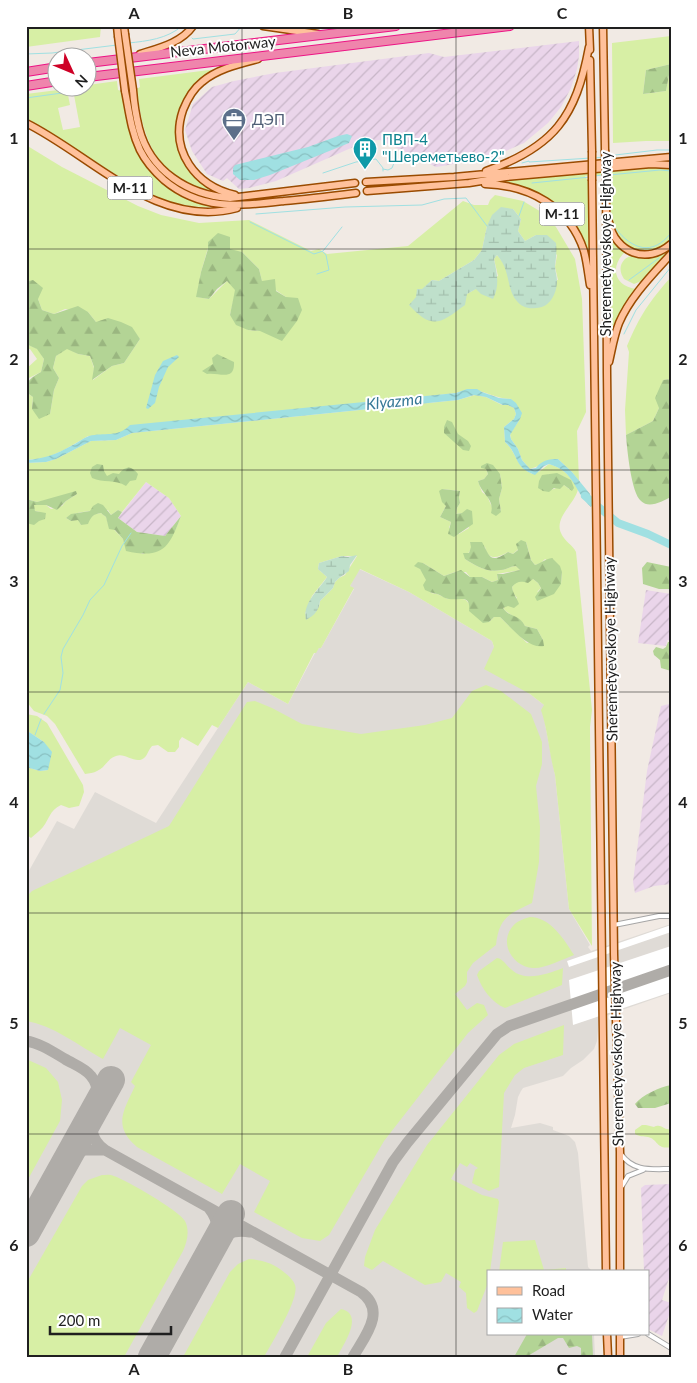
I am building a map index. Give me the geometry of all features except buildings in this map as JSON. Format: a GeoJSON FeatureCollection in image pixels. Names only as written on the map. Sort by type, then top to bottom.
{"type":"FeatureCollection","features":[{"type":"Feature","properties":{"kind":"highway","name":"Neva Motorway"},"geometry":{"type":"LineString","coordinates":[[98,63],[396,26]]}},
{"type":"Feature","properties":{"kind":"highway","name":"Neva Motorway"},"geometry":{"type":"LineString","coordinates":[[98,76],[267,57],[510,26]]}},
{"type":"Feature","properties":{"kind":"highway"},"geometry":{"type":"LineString","coordinates":[[26,72],[48,69]]}},
{"type":"Feature","properties":{"kind":"highway"},"geometry":{"type":"LineString","coordinates":[[26,86],[48,83]]}},
{"type":"Feature","properties":{"kind":"main road","name":"М-11"},"geometry":{"type":"LineString","coordinates":[[117,26],[125,91],[136,140],[146,160],[159,175],[182,193],[200,201],[220,205],[247,205],[356,193]]}},
{"type":"Feature","properties":{"kind":"main road","name":"М-11"},"geometry":{"type":"LineString","coordinates":[[124,26],[142,138],[152,156],[175,180],[213,197],[244,198],[355,183]]}},
{"type":"Feature","properties":{"kind":"main road"},"geometry":{"type":"LineString","coordinates":[[131,58],[178,40],[193,26]]}},
{"type":"Feature","properties":{"kind":"main road"},"geometry":{"type":"LineString","coordinates":[[264,26],[329,35]]}},
{"type":"Feature","properties":{"kind":"main road","name":"Sheremetyevskoye Highway"},"geometry":{"type":"LineString","coordinates":[[589,26],[606,1270]]}},
{"type":"Feature","properties":{"kind":"main road","name":"Sheremetyevskoye Highway"},"geometry":{"type":"LineString","coordinates":[[603,26],[614,924],[620,1152],[620,1270]]}},
{"type":"Feature","properties":{"kind":"main road"},"geometry":{"type":"LineString","coordinates":[[475,175],[515,160],[529,152],[559,126],[577,96],[590,47]]}},
{"type":"Feature","properties":{"kind":"main road","name":"М-11"},"geometry":{"type":"LineString","coordinates":[[244,198],[212,187],[194,172],[187,164],[182,152],[179,127],[181,116],[191,94],[201,83],[213,74],[238,64],[267,57]]}},
{"type":"Feature","properties":{"kind":"main road","name":"М-11"},"geometry":{"type":"LineString","coordinates":[[26,123],[123,185],[171,206],[199,211],[230,210],[247,205]]}},
{"type":"Feature","properties":{"kind":"main road"},"geometry":{"type":"LineString","coordinates":[[366,182],[475,175],[671,157]]}},
{"type":"Feature","properties":{"kind":"main road","name":"М-11"},"geometry":{"type":"LineString","coordinates":[[367,191],[469,183],[651,164],[671,165]]}},
{"type":"Feature","properties":{"kind":"main road","name":"М-11"},"geometry":{"type":"LineString","coordinates":[[469,183],[496,184],[523,189],[542,198],[562,214],[570,224],[583,249],[593,309]]}},
{"type":"Feature","properties":{"kind":"main road","name":"М-11"},"geometry":{"type":"LineString","coordinates":[[606,204],[613,234],[628,250],[643,255],[654,254],[671,244]]}},
{"type":"Feature","properties":{"kind":"main road"},"geometry":{"type":"LineString","coordinates":[[607,373],[615,336],[623,315],[636,295],[671,254]]}},
{"type":"Feature","properties":{"kind":"main road"},"geometry":{"type":"LineString","coordinates":[[607,1336],[608,1357]]}},
{"type":"Feature","properties":{"kind":"main road"},"geometry":{"type":"LineString","coordinates":[[620,1336],[620,1357]]}},
{"type":"Feature","properties":{"kind":"street"},"geometry":{"type":"LineString","coordinates":[[601,852],[606,845],[613,850]]}},
{"type":"Feature","properties":{"kind":"street"},"geometry":{"type":"LineString","coordinates":[[614,924],[659,916],[671,916]]}},
{"type":"Feature","properties":{"kind":"street"},"geometry":{"type":"LineString","coordinates":[[620,1152],[634,1166],[645,1169],[671,1169]]}},
{"type":"Feature","properties":{"kind":"street"},"geometry":{"type":"LineString","coordinates":[[620,1190],[628,1176],[645,1169]]}},
{"type":"Feature","properties":{"kind":"street"},"geometry":{"type":"LineString","coordinates":[[650,1335],[671,1348]]}},
{"type":"Feature","properties":{"kind":"shaded area"},"geometry":{"type":"Polygon","coordinates":[[[579,41],[577,69],[571,88],[561,107],[548,123],[524,143],[490,158],[436,167],[380,140],[367,141],[276,181],[239,189],[227,178],[223,181],[207,174],[192,151],[185,130],[193,104],[212,87],[234,81],[275,73],[429,53],[444,57],[579,41]]]}},
{"type":"Feature","properties":{"kind":"shaded area"},"geometry":{"type":"Polygon","coordinates":[[[146,482],[169,498],[181,516],[165,536],[137,532],[118,518],[146,482]]]}},
{"type":"Feature","properties":{"kind":"shaded area"},"geometry":{"type":"Polygon","coordinates":[[[359,569],[409,592],[492,641],[494,647],[530,694],[544,705],[545,724],[555,775],[569,909],[590,945],[588,947],[591,951],[671,924],[671,993],[599,1018],[597,1041],[594,1049],[583,1060],[563,1076],[523,1088],[518,1097],[511,1128],[540,1123],[553,1127],[553,1130],[569,1136],[575,1142],[578,1153],[588,1267],[591,1270],[487,1270],[487,1336],[594,1336],[595,1357],[26,1357],[26,876],[57,821],[74,829],[95,792],[156,823],[248,682],[288,704],[315,653],[321,648],[354,589],[350,586],[359,569]]]}},
{"type":"Feature","properties":{"kind":"shaded area"},"geometry":{"type":"Polygon","coordinates":[[[646,590],[671,594],[671,640],[667,640],[666,646],[638,643],[646,590]]]}},
{"type":"Feature","properties":{"kind":"shaded area"},"geometry":{"type":"Polygon","coordinates":[[[669,704],[671,709],[671,884],[654,886],[635,893],[633,882],[647,771],[661,706],[669,704]]]}},
{"type":"Feature","properties":{"kind":"shaded area"},"geometry":{"type":"Polygon","coordinates":[[[671,1184],[671,1272],[662,1300],[671,1303],[671,1309],[662,1336],[650,1330],[650,1270],[644,1270],[641,1188],[645,1185],[671,1184]]]}},
{"type":"Feature","properties":{"kind":"green space"},"geometry":{"type":"Polygon","coordinates":[[[26,26],[101,26],[100,37],[26,47],[26,26]]]}},
{"type":"Feature","properties":{"kind":"green space"},"geometry":{"type":"Polygon","coordinates":[[[671,36],[671,64],[646,70],[643,94],[666,91],[669,75],[671,74],[671,141],[613,143],[612,43],[671,36]]]}},
{"type":"Feature","properties":{"kind":"green space"},"geometry":{"type":"Polygon","coordinates":[[[671,64],[671,74],[669,75],[666,91],[643,94],[646,70],[671,64]]]}},
{"type":"Feature","properties":{"kind":"green space"},"geometry":{"type":"Polygon","coordinates":[[[217,69],[203,79],[180,108],[176,122],[176,136],[178,149],[192,172],[213,190],[226,195],[204,191],[186,183],[171,173],[160,161],[144,129],[137,89],[140,87],[139,79],[217,69]]]}},
{"type":"Feature","properties":{"kind":"green space"},"geometry":{"type":"Polygon","coordinates":[[[117,81],[118,90],[122,91],[130,130],[157,177],[169,188],[190,200],[221,207],[181,204],[161,199],[142,191],[26,118],[26,94],[48,91],[48,98],[69,98],[70,105],[58,108],[63,130],[80,127],[75,98],[98,98],[98,84],[117,81]]]}},
{"type":"Feature","properties":{"kind":"green space"},"geometry":{"type":"Polygon","coordinates":[[[26,145],[62,167],[138,206],[161,215],[199,223],[249,220],[311,251],[319,249],[327,254],[408,246],[463,201],[474,205],[488,205],[495,195],[523,201],[543,213],[556,227],[575,259],[582,299],[586,412],[577,431],[579,481],[558,459],[530,469],[522,460],[518,449],[511,439],[510,434],[520,419],[511,399],[474,390],[126,430],[114,435],[88,436],[46,458],[26,460],[26,392],[33,397],[32,409],[50,414],[54,390],[59,378],[53,368],[56,356],[67,348],[78,354],[90,356],[94,368],[93,380],[112,366],[124,363],[140,339],[126,325],[116,322],[96,322],[88,312],[65,309],[54,314],[42,310],[26,279],[26,145]],[[513,209],[487,226],[482,250],[474,260],[439,281],[432,280],[416,297],[467,294],[498,276],[494,259],[497,255],[505,265],[509,277],[558,280],[555,267],[557,255],[536,235],[525,241],[518,231],[521,219],[513,209]],[[208,248],[201,272],[197,297],[209,299],[227,281],[236,289],[230,315],[248,330],[260,331],[286,297],[262,281],[259,269],[242,252],[208,248]]]}},
{"type":"Feature","properties":{"kind":"green space"},"geometry":{"type":"Polygon","coordinates":[[[652,166],[671,167],[671,241],[663,247],[654,250],[637,251],[629,248],[617,235],[613,225],[611,179],[613,174],[585,176],[588,181],[589,257],[576,228],[557,206],[533,190],[502,181],[652,166]]]}},
{"type":"Feature","properties":{"kind":"green space"},"geometry":{"type":"Polygon","coordinates":[[[501,207],[513,209],[521,219],[518,231],[525,241],[536,235],[547,235],[556,243],[555,266],[557,286],[549,303],[541,307],[530,308],[520,304],[513,295],[507,273],[497,255],[494,259],[497,284],[493,299],[481,294],[476,289],[467,294],[465,305],[442,320],[430,321],[417,313],[409,305],[416,297],[417,289],[422,289],[432,280],[439,281],[474,260],[482,250],[487,226],[492,215],[501,207]]]}},
{"type":"Feature","properties":{"kind":"green space"},"geometry":{"type":"Polygon","coordinates":[[[609,232],[617,245],[626,251],[617,263],[616,275],[623,284],[637,289],[621,313],[610,341],[611,266],[609,232]]]}},
{"type":"Feature","properties":{"kind":"green space"},"geometry":{"type":"Polygon","coordinates":[[[218,233],[230,237],[230,249],[242,252],[259,269],[262,281],[275,279],[276,291],[286,297],[298,298],[302,310],[297,321],[282,341],[260,331],[248,330],[236,325],[230,315],[235,290],[227,281],[209,299],[196,297],[208,242],[218,233]]]}},
{"type":"Feature","properties":{"kind":"green space"},"geometry":{"type":"Polygon","coordinates":[[[671,247],[671,250],[644,280],[634,284],[624,279],[621,273],[621,265],[625,259],[632,256],[655,256],[662,254],[671,247]]]}},
{"type":"Feature","properties":{"kind":"green space"},"geometry":{"type":"Polygon","coordinates":[[[671,277],[671,379],[663,380],[659,408],[653,421],[626,435],[625,410],[629,352],[627,346],[646,309],[671,277]]]}},
{"type":"Feature","properties":{"kind":"green space"},"geometry":{"type":"Polygon","coordinates":[[[26,279],[29,281],[33,280],[43,288],[38,299],[42,310],[54,314],[78,306],[88,312],[96,322],[108,318],[132,327],[140,339],[124,363],[112,366],[92,380],[94,367],[90,356],[78,354],[67,349],[56,356],[53,368],[59,378],[54,390],[50,414],[39,419],[32,409],[33,397],[26,392],[26,388],[30,380],[41,372],[44,359],[37,349],[26,344],[26,279]]]}},
{"type":"Feature","properties":{"kind":"green space"},"geometry":{"type":"Polygon","coordinates":[[[26,344],[38,349],[44,359],[41,372],[29,378],[26,384],[26,369],[37,359],[30,349],[26,349],[26,344]]]}},
{"type":"Feature","properties":{"kind":"green space"},"geometry":{"type":"Polygon","coordinates":[[[217,354],[234,362],[232,372],[225,375],[207,374],[202,371],[213,364],[212,358],[217,354]]]}},
{"type":"Feature","properties":{"kind":"green space"},"geometry":{"type":"Polygon","coordinates":[[[671,379],[671,497],[656,504],[648,504],[641,501],[635,489],[630,470],[626,435],[653,421],[659,408],[655,398],[663,380],[671,379]]]}},
{"type":"Feature","properties":{"kind":"green space"},"geometry":{"type":"Polygon","coordinates":[[[475,395],[486,397],[502,405],[514,408],[516,414],[514,419],[504,427],[505,442],[522,467],[532,474],[549,464],[566,473],[578,489],[560,521],[560,527],[562,536],[576,552],[592,710],[590,727],[592,946],[569,909],[555,775],[541,710],[544,705],[530,694],[484,669],[494,647],[492,641],[409,592],[360,569],[350,586],[354,588],[321,648],[314,653],[288,704],[248,682],[218,728],[212,725],[198,746],[182,737],[179,741],[179,747],[175,752],[168,752],[158,745],[152,746],[143,759],[135,760],[120,755],[116,756],[100,770],[85,774],[55,724],[47,716],[34,711],[26,701],[26,523],[40,512],[35,511],[33,505],[46,505],[51,509],[62,506],[77,494],[37,502],[26,499],[26,463],[46,462],[56,459],[91,441],[116,440],[132,433],[458,400],[475,395]],[[486,469],[488,474],[484,479],[478,481],[482,492],[487,496],[492,507],[501,512],[499,499],[502,488],[500,474],[486,469]],[[548,474],[551,490],[564,485],[569,489],[573,486],[563,476],[548,474]],[[146,482],[122,512],[118,510],[111,515],[108,510],[86,511],[70,515],[66,518],[71,521],[78,519],[81,525],[95,514],[101,513],[132,552],[143,554],[163,543],[171,536],[181,516],[169,498],[146,482]],[[442,489],[446,506],[440,517],[451,522],[449,528],[459,534],[469,528],[462,513],[456,514],[460,503],[460,491],[442,489]],[[470,542],[472,547],[465,559],[486,570],[496,571],[516,566],[521,570],[497,574],[498,580],[492,582],[482,577],[470,577],[466,572],[455,572],[444,576],[423,563],[420,569],[424,574],[431,593],[448,599],[460,598],[466,600],[489,622],[494,617],[500,617],[527,643],[543,640],[537,629],[525,626],[503,608],[517,598],[513,593],[512,587],[516,582],[533,579],[541,588],[537,592],[561,584],[562,572],[545,559],[535,565],[531,560],[526,542],[513,554],[508,552],[494,557],[488,555],[485,547],[470,542]],[[342,556],[319,563],[318,569],[327,577],[312,596],[305,614],[319,607],[320,601],[333,588],[335,582],[345,575],[357,556],[342,556]]]}},
{"type":"Feature","properties":{"kind":"green space"},"geometry":{"type":"Polygon","coordinates":[[[447,420],[452,422],[458,434],[468,441],[471,446],[469,451],[463,450],[444,433],[447,420]]]}},
{"type":"Feature","properties":{"kind":"green space"},"geometry":{"type":"Polygon","coordinates":[[[487,463],[493,465],[500,474],[502,488],[499,499],[501,512],[496,516],[491,513],[491,504],[478,481],[484,479],[488,474],[486,469],[481,468],[481,466],[487,463]]]}},
{"type":"Feature","properties":{"kind":"green space"},"geometry":{"type":"Polygon","coordinates":[[[97,464],[103,465],[107,476],[113,473],[119,474],[127,468],[133,469],[138,474],[136,480],[130,481],[126,486],[118,482],[92,478],[90,473],[92,467],[97,464]]]}},
{"type":"Feature","properties":{"kind":"green space"},"geometry":{"type":"Polygon","coordinates":[[[557,473],[571,480],[574,488],[572,491],[564,485],[560,489],[554,488],[549,492],[538,488],[542,475],[557,473]]]}},
{"type":"Feature","properties":{"kind":"green space"},"geometry":{"type":"Polygon","coordinates":[[[442,489],[460,491],[460,503],[456,514],[462,513],[467,509],[472,511],[473,524],[454,537],[448,534],[451,522],[440,517],[446,506],[442,502],[439,491],[442,489]]]}},
{"type":"Feature","properties":{"kind":"green space"},"geometry":{"type":"Polygon","coordinates":[[[76,491],[77,494],[57,510],[46,505],[34,505],[35,511],[46,513],[45,519],[34,525],[26,523],[26,499],[37,502],[76,491]]]}},
{"type":"Feature","properties":{"kind":"green space"},"geometry":{"type":"Polygon","coordinates":[[[98,503],[103,505],[111,515],[118,510],[122,512],[118,518],[137,532],[165,536],[181,516],[168,544],[156,552],[148,554],[138,553],[126,551],[123,539],[115,530],[109,529],[106,517],[101,513],[93,516],[88,524],[81,525],[78,520],[71,521],[66,518],[71,514],[90,511],[98,503]]]}},
{"type":"Feature","properties":{"kind":"green space"},"geometry":{"type":"Polygon","coordinates":[[[521,540],[526,542],[531,560],[535,565],[552,558],[560,566],[562,572],[561,584],[554,594],[537,601],[535,597],[541,588],[538,583],[533,579],[528,583],[519,582],[512,587],[519,604],[514,608],[508,606],[503,608],[509,614],[520,619],[525,626],[537,629],[544,646],[538,646],[526,641],[500,617],[494,617],[489,622],[483,623],[469,611],[469,605],[466,600],[447,599],[425,590],[423,585],[426,580],[420,569],[414,566],[418,562],[423,563],[444,576],[461,570],[470,577],[482,577],[492,582],[498,580],[497,574],[520,570],[516,566],[491,571],[473,564],[465,559],[463,553],[469,553],[470,542],[482,542],[489,555],[497,558],[508,552],[513,554],[518,550],[516,544],[521,540]]]}},
{"type":"Feature","properties":{"kind":"green space"},"geometry":{"type":"Polygon","coordinates":[[[357,555],[350,565],[349,571],[335,582],[333,588],[320,601],[316,612],[306,620],[306,608],[327,577],[318,569],[319,563],[342,556],[357,555]]]}},
{"type":"Feature","properties":{"kind":"green space"},"geometry":{"type":"Polygon","coordinates":[[[647,562],[671,567],[671,589],[659,589],[643,584],[642,568],[647,562]]]}},
{"type":"Feature","properties":{"kind":"green space"},"geometry":{"type":"Polygon","coordinates":[[[668,642],[671,642],[671,671],[661,668],[660,660],[654,655],[653,651],[656,647],[663,649],[668,642]]]}},
{"type":"Feature","properties":{"kind":"green space"},"geometry":{"type":"Polygon","coordinates":[[[486,685],[501,691],[531,714],[542,742],[542,764],[536,786],[540,827],[539,862],[532,903],[506,918],[497,936],[496,945],[473,963],[467,972],[465,986],[455,994],[467,1010],[477,1003],[484,1005],[488,1015],[468,1033],[384,1141],[329,1235],[320,1241],[302,1238],[254,1212],[270,1181],[240,1164],[222,1194],[137,1147],[129,1139],[122,1125],[122,1118],[135,1086],[131,1082],[151,1045],[120,1028],[103,1059],[56,1031],[26,1021],[26,897],[32,891],[169,826],[247,702],[255,701],[302,724],[361,734],[425,725],[452,718],[472,691],[486,685]]]}},
{"type":"Feature","properties":{"kind":"green space"},"geometry":{"type":"Polygon","coordinates":[[[26,714],[37,716],[47,723],[83,785],[84,792],[79,806],[69,808],[61,805],[57,807],[42,828],[31,838],[26,834],[26,767],[40,771],[48,770],[44,742],[26,730],[26,714]]]}},
{"type":"Feature","properties":{"kind":"green space"},"geometry":{"type":"Polygon","coordinates":[[[530,917],[544,921],[556,930],[574,955],[537,968],[526,967],[514,959],[507,946],[509,933],[516,923],[530,917]]]}},
{"type":"Feature","properties":{"kind":"green space"},"geometry":{"type":"Polygon","coordinates":[[[497,958],[517,974],[523,976],[537,976],[563,968],[562,985],[505,1008],[488,995],[477,975],[479,971],[497,958]]]}},
{"type":"Feature","properties":{"kind":"green space"},"geometry":{"type":"Polygon","coordinates":[[[564,1025],[563,1055],[524,1068],[515,1075],[504,1093],[499,1187],[489,1191],[472,1183],[475,1170],[478,1168],[470,1163],[467,1167],[460,1163],[451,1179],[482,1195],[498,1199],[499,1202],[490,1270],[487,1270],[487,1286],[477,1311],[474,1313],[467,1308],[466,1293],[459,1287],[461,1282],[446,1273],[441,1282],[425,1285],[383,1261],[372,1270],[364,1266],[365,1257],[375,1230],[427,1145],[499,1055],[514,1044],[564,1025]]]}},
{"type":"Feature","properties":{"kind":"green space"},"geometry":{"type":"Polygon","coordinates":[[[26,1059],[46,1068],[58,1082],[62,1100],[60,1121],[26,1183],[26,1059]]]}},
{"type":"Feature","properties":{"kind":"green space"},"geometry":{"type":"Polygon","coordinates":[[[671,1085],[671,1103],[655,1108],[638,1108],[635,1104],[652,1092],[671,1085]]]}},
{"type":"Feature","properties":{"kind":"green space"},"geometry":{"type":"Polygon","coordinates":[[[642,1125],[671,1129],[671,1147],[662,1147],[651,1138],[635,1134],[635,1130],[642,1125]]]}},
{"type":"Feature","properties":{"kind":"green space"},"geometry":{"type":"Polygon","coordinates":[[[102,1175],[112,1175],[129,1183],[164,1203],[181,1216],[187,1225],[188,1233],[183,1251],[124,1357],[26,1357],[26,1284],[82,1186],[88,1180],[102,1175]]]}},
{"type":"Feature","properties":{"kind":"green space"},"geometry":{"type":"Polygon","coordinates":[[[535,1240],[544,1270],[499,1270],[503,1242],[535,1240]]]}},
{"type":"Feature","properties":{"kind":"green space"},"geometry":{"type":"Polygon","coordinates":[[[249,1259],[264,1261],[277,1267],[290,1277],[295,1285],[293,1300],[289,1310],[264,1357],[183,1357],[230,1272],[238,1264],[249,1259]]]}},
{"type":"Feature","properties":{"kind":"green space"},"geometry":{"type":"Polygon","coordinates":[[[566,1268],[566,1270],[544,1270],[566,1268]]]}},
{"type":"Feature","properties":{"kind":"green space"},"geometry":{"type":"Polygon","coordinates":[[[341,1309],[348,1312],[352,1323],[337,1357],[307,1357],[326,1323],[341,1309]]]}},
{"type":"Feature","properties":{"kind":"green space"},"geometry":{"type":"Polygon","coordinates":[[[526,1336],[592,1336],[593,1357],[581,1357],[581,1348],[577,1346],[569,1348],[563,1338],[558,1338],[526,1357],[514,1357],[526,1336]]]}},
{"type":"Feature","properties":{"kind":"water"},"geometry":{"type":"Polygon","coordinates":[[[347,134],[352,136],[349,143],[270,175],[254,180],[240,180],[233,174],[235,165],[308,147],[347,134]]]}},
{"type":"Feature","properties":{"kind":"water"},"geometry":{"type":"Polygon","coordinates":[[[177,355],[179,357],[168,367],[159,387],[155,403],[148,409],[146,408],[155,375],[163,361],[177,355]]]}},
{"type":"Feature","properties":{"kind":"water"},"geometry":{"type":"Polygon","coordinates":[[[467,389],[477,389],[499,398],[511,399],[516,403],[522,413],[510,435],[522,460],[530,469],[536,468],[546,460],[558,459],[572,472],[590,494],[591,507],[569,477],[558,467],[549,464],[544,466],[535,475],[523,468],[505,442],[504,427],[514,419],[516,414],[514,408],[486,397],[474,395],[458,400],[132,433],[116,440],[91,441],[56,459],[46,462],[26,463],[26,460],[44,457],[60,451],[89,436],[121,432],[130,425],[456,393],[467,389]]]}},
{"type":"Feature","properties":{"kind":"water"},"geometry":{"type":"Polygon","coordinates":[[[26,730],[44,742],[52,752],[48,770],[40,771],[26,767],[26,730]]]}},
{"type":"Feature","properties":{"kind":"pier"},"geometry":{"type":"Polygon","coordinates":[[[671,925],[671,932],[569,967],[567,961],[671,925]]]}},
{"type":"Feature","properties":{"kind":"pier"},"geometry":{"type":"Polygon","coordinates":[[[671,946],[671,992],[573,1025],[569,980],[671,946]]]}},
{"type":"Feature","properties":{"kind":"waterway"},"geometry":{"type":"LineString","coordinates":[[129,43],[163,37],[182,26]]}},
{"type":"Feature","properties":{"kind":"waterway"},"geometry":{"type":"LineString","coordinates":[[192,38],[235,34],[242,26]]}},
{"type":"Feature","properties":{"kind":"waterway"},"geometry":{"type":"LineString","coordinates":[[26,54],[52,53],[117,45]]}},
{"type":"Feature","properties":{"kind":"waterway"},"geometry":{"type":"LineString","coordinates":[[26,98],[48,95]]}},
{"type":"Feature","properties":{"kind":"waterway"},"geometry":{"type":"LineString","coordinates":[[607,156],[671,150]]}},
{"type":"Feature","properties":{"kind":"waterway"},"geometry":{"type":"LineString","coordinates":[[595,158],[603,157]]}},
{"type":"Feature","properties":{"kind":"waterway"},"geometry":{"type":"LineString","coordinates":[[522,163],[591,158]]}},
{"type":"Feature","properties":{"kind":"waterway"},"geometry":{"type":"LineString","coordinates":[[323,173],[356,162],[376,159],[383,168],[383,171]]}},
{"type":"Feature","properties":{"kind":"waterway"},"geometry":{"type":"LineString","coordinates":[[383,169],[388,170],[392,168],[394,163]]}},
{"type":"Feature","properties":{"kind":"waterway"},"geometry":{"type":"LineString","coordinates":[[609,175],[660,170],[671,171]]}},
{"type":"Feature","properties":{"kind":"waterway"},"geometry":{"type":"LineString","coordinates":[[594,176],[603,175]]}},
{"type":"Feature","properties":{"kind":"waterway"},"geometry":{"type":"LineString","coordinates":[[532,183],[590,177]]}},
{"type":"Feature","properties":{"kind":"waterway"},"geometry":{"type":"LineString","coordinates":[[256,214],[345,207],[422,205],[444,199],[466,198],[487,226]]}},
{"type":"Feature","properties":{"kind":"waterway"},"geometry":{"type":"LineString","coordinates":[[519,216],[524,202]]}},
{"type":"Feature","properties":{"kind":"waterway"},"geometry":{"type":"LineString","coordinates":[[250,222],[314,254],[323,251],[342,227]]}},
{"type":"Feature","properties":{"kind":"waterway"},"geometry":{"type":"LineString","coordinates":[[616,229],[622,236],[642,248],[657,245],[664,241],[671,233]]}},
{"type":"Feature","properties":{"kind":"waterway"},"geometry":{"type":"LineString","coordinates":[[317,274],[329,270],[326,255],[323,252]]}},
{"type":"Feature","properties":{"kind":"waterway"},"geometry":{"type":"LineString","coordinates":[[629,280],[659,258]]}},
{"type":"Feature","properties":{"kind":"waterway"},"geometry":{"type":"LineString","coordinates":[[624,334],[636,310],[671,267]]}},
{"type":"Feature","properties":{"kind":"waterway","name":"Klyazma"},"geometry":{"type":"LineString","coordinates":[[585,496],[618,523],[671,545]]}},
{"type":"Feature","properties":{"kind":"waterway"},"geometry":{"type":"LineString","coordinates":[[44,714],[60,690],[63,673],[61,657],[63,649],[90,600],[104,585],[122,546],[131,533]]}},
{"type":"Feature","properties":{"kind":"waterway"},"geometry":{"type":"LineString","coordinates":[[35,735],[41,719]]}},
{"type":"Feature","properties":{"kind":"taxiway"},"geometry":{"type":"LineString","coordinates":[[285,1357],[393,1162],[497,1034],[509,1026],[671,970]]}},
{"type":"Feature","properties":{"kind":"taxiway"},"geometry":{"type":"LineString","coordinates":[[26,1041],[46,1048],[82,1068],[91,1076],[96,1085],[97,1095],[92,1123],[93,1133],[96,1141],[105,1150]]}},
{"type":"Feature","properties":{"kind":"taxiway"},"geometry":{"type":"LineString","coordinates":[[67,1160],[84,1150],[105,1150],[361,1292],[369,1299],[373,1315],[368,1332],[353,1357]]}},
{"type":"Feature","properties":{"kind":"taxiway"},"geometry":{"type":"LineString","coordinates":[[209,1208],[217,1223],[217,1233],[212,1249],[228,1234],[238,1231],[250,1232]]}},
{"type":"Feature","properties":{"kind":"runway"},"geometry":{"type":"LineString","coordinates":[[26,1233],[111,1080]]}},
{"type":"Feature","properties":{"kind":"runway"},"geometry":{"type":"LineString","coordinates":[[152,1357],[231,1214]]}},
{"type":"Feature","properties":{"kind":"place","name":"ДЭП"},"geometry":{"type":"Point","coordinates":[234,141]}},
{"type":"Feature","properties":{"kind":"place","name":"ПВП-4 \"Шереметьево-2\""},"geometry":{"type":"Point","coordinates":[365,170]}}]}
